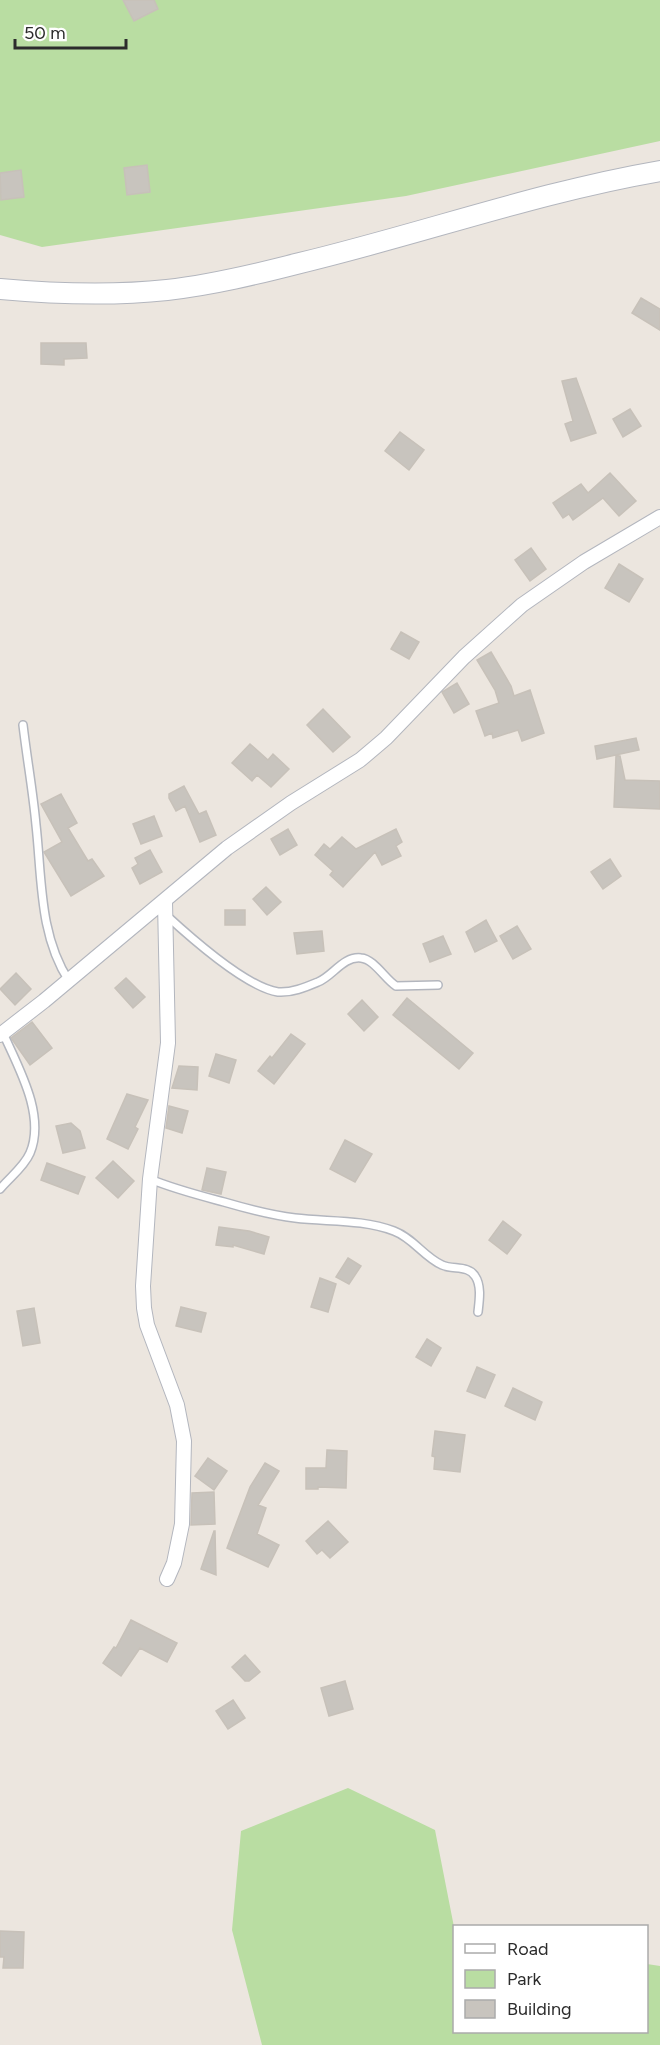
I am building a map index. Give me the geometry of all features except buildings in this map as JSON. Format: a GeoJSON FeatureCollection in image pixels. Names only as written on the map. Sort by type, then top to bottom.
{"type":"FeatureCollection","features":[{"type":"Feature","properties":{"kind":"street"},"geometry":{"type":"LineString","coordinates":[[0,289],[98,295],[169,290],[228,280],[344,252],[574,188],[660,171]]}},
{"type":"Feature","properties":{"kind":"street"},"geometry":{"type":"LineString","coordinates":[[2,1034],[165,908],[219,855],[262,822],[360,760],[386,738],[464,657],[522,606],[584,562],[660,517]]}},
{"type":"Feature","properties":{"kind":"street"},"geometry":{"type":"LineString","coordinates":[[165,908],[168,1043],[150,1179],[144,1308],[147,1325],[177,1405],[184,1441],[182,1524],[174,1563],[167,1579]]}},
{"type":"Feature","properties":{"kind":"lane"},"geometry":{"type":"LineString","coordinates":[[23,725],[36,817],[47,927],[59,967],[69,981]]}},
{"type":"Feature","properties":{"kind":"lane"},"geometry":{"type":"LineString","coordinates":[[165,908],[198,945],[263,987],[277,992],[290,992],[307,987],[322,980],[350,959],[360,958],[369,960],[396,986],[438,985]]}},
{"type":"Feature","properties":{"kind":"lane"},"geometry":{"type":"LineString","coordinates":[[0,1189],[29,1155],[35,1131],[33,1111],[26,1087],[2,1034]]}},
{"type":"Feature","properties":{"kind":"lane"},"geometry":{"type":"LineString","coordinates":[[150,1179],[175,1189],[264,1214],[298,1219],[358,1222],[395,1231],[415,1243],[440,1265],[472,1273],[476,1277],[479,1289],[478,1312]]}},
{"type":"Feature","properties":{"kind":"green space"},"geometry":{"type":"Polygon","coordinates":[[[0,0],[660,0],[660,141],[406,196],[42,247],[0,235],[0,0]]]}},
{"type":"Feature","properties":{"kind":"green space"},"geometry":{"type":"Polygon","coordinates":[[[348,1788],[435,1830],[454,1925],[453,2033],[648,2033],[648,1964],[660,1966],[660,2045],[262,2045],[232,1930],[241,1831],[348,1788]]]}}]}
